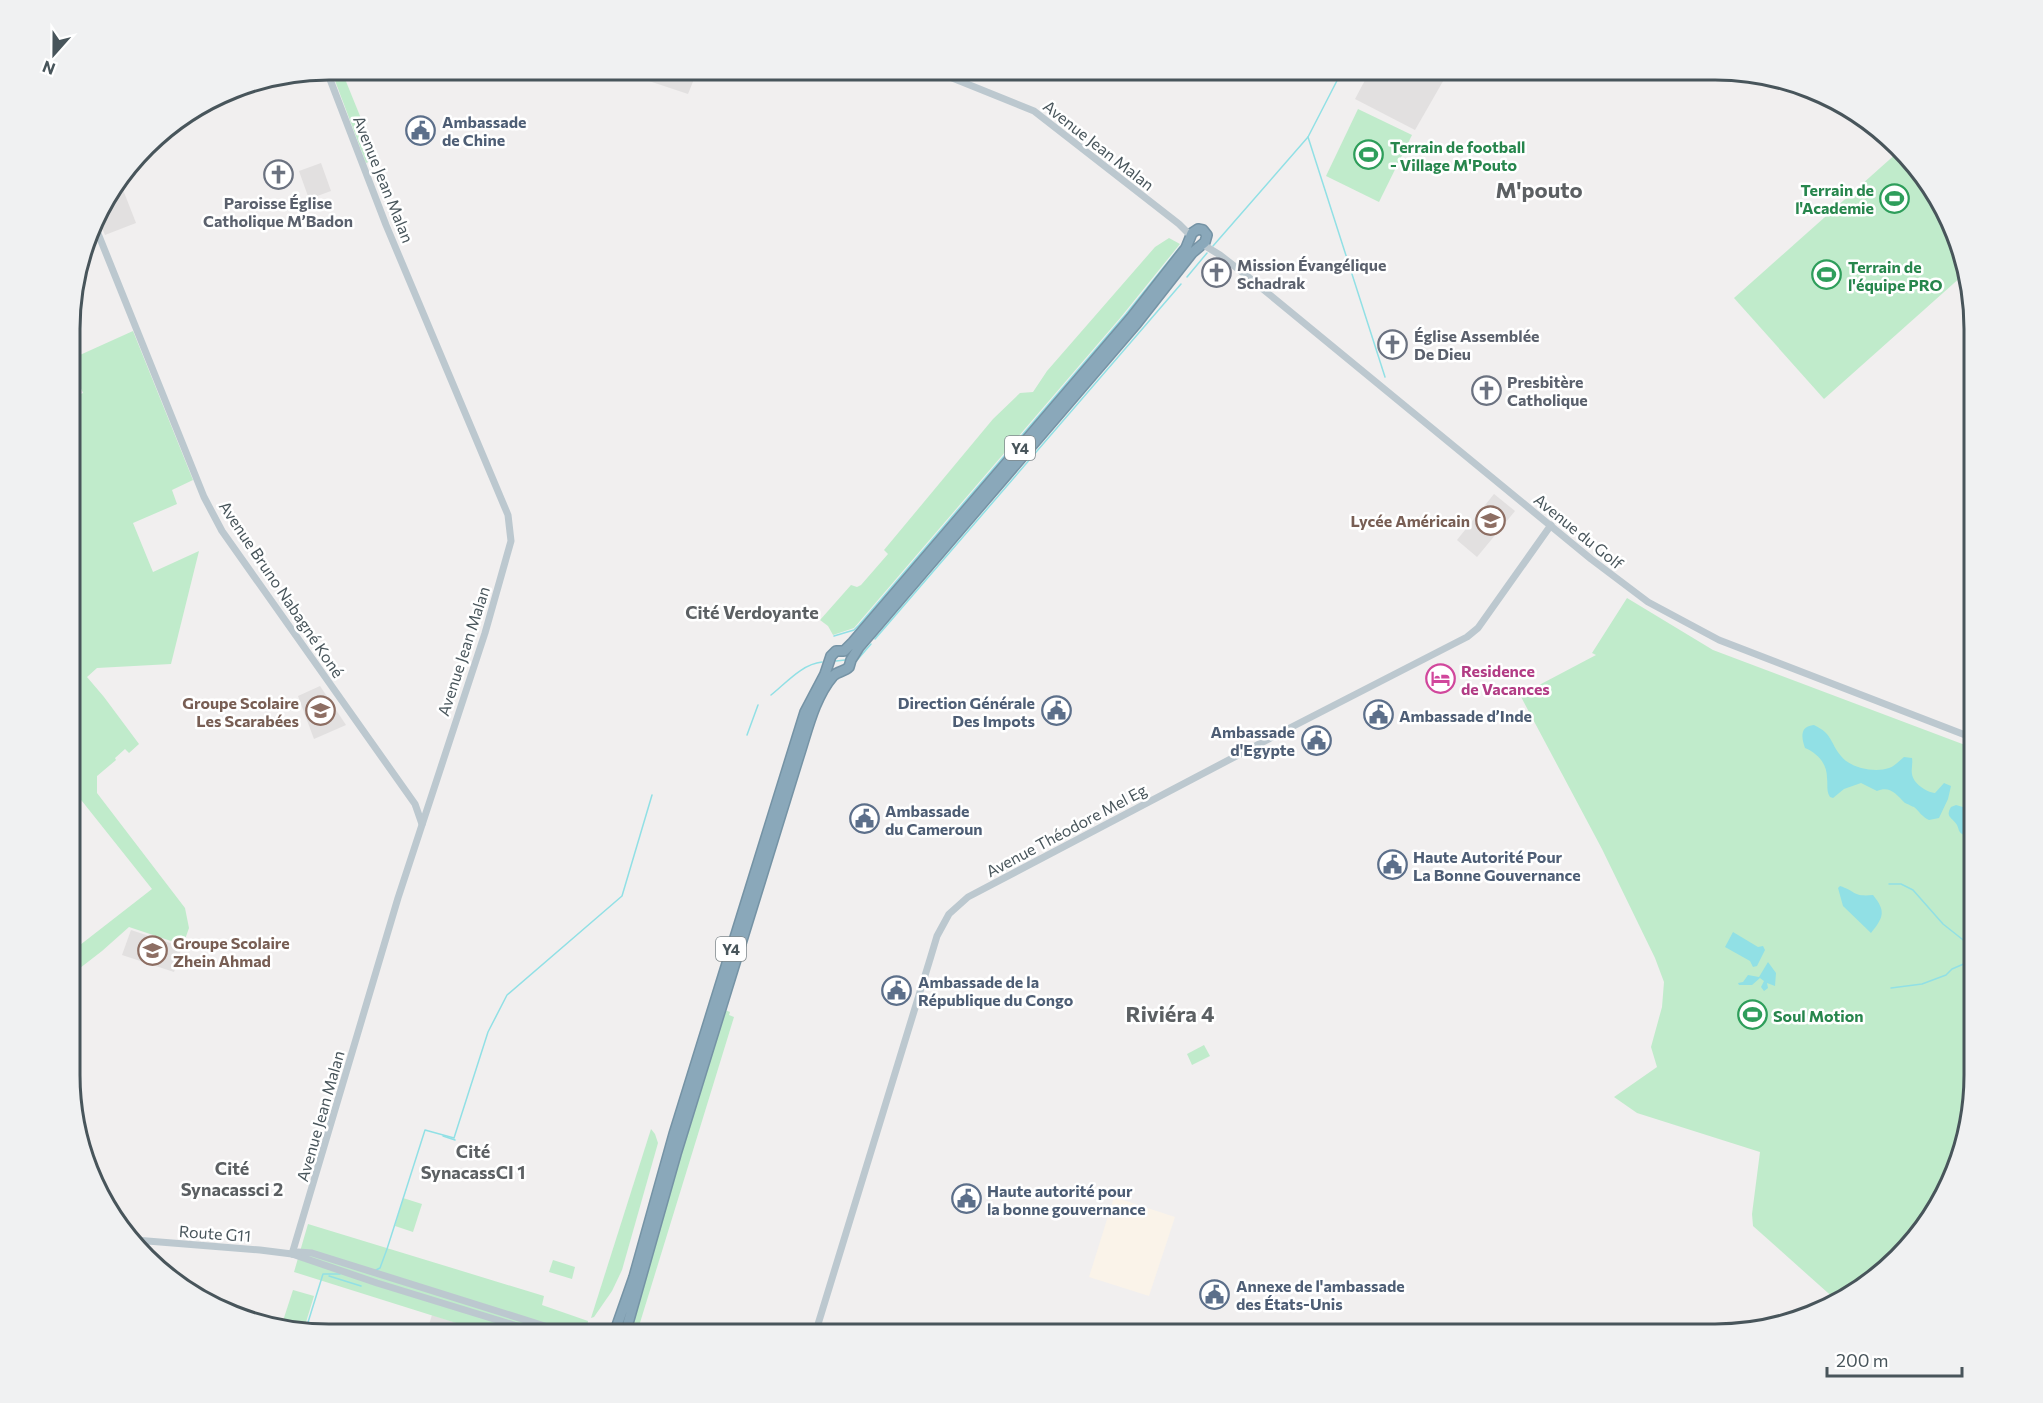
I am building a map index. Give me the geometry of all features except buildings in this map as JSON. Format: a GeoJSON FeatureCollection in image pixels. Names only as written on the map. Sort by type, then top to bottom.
{"type":"FeatureCollection","features":[{"type":"Feature","properties":{"kind":"highway","name":"Y4"},"geometry":{"type":"LineString","coordinates":[[844,651],[1131,318],[1186,248],[1197,239]]}},
{"type":"Feature","properties":{"kind":"highway","name":"Y4"},"geometry":{"type":"LineString","coordinates":[[851,660],[859,647],[1137,323],[1197,239]]}},
{"type":"Feature","properties":{"kind":"highway"},"geometry":{"type":"LineString","coordinates":[[844,651],[851,660],[847,669],[839,671],[830,663],[833,653],[844,651]]}},
{"type":"Feature","properties":{"kind":"highway","name":"Y4"},"geometry":{"type":"LineString","coordinates":[[618,1324],[634,1277],[674,1134],[805,712],[830,663]]}},
{"type":"Feature","properties":{"kind":"highway","name":"Y4"},"geometry":{"type":"LineString","coordinates":[[628,1324],[676,1154],[805,737],[821,696],[831,679],[839,671]]}},
{"type":"Feature","properties":{"kind":"main road","name":"Avenue Jean Malan"},"geometry":{"type":"LineString","coordinates":[[292,1254],[398,898],[512,541],[508,515],[386,225],[330,80]]}},
{"type":"Feature","properties":{"kind":"main road","name":"Avenue Jean Malan"},"geometry":{"type":"LineString","coordinates":[[957,80],[1034,111],[1197,239]]}},
{"type":"Feature","properties":{"kind":"main road","name":"Avenue Bruno Nabagné Koné"},"geometry":{"type":"LineString","coordinates":[[98,233],[204,497],[222,531],[415,804],[422,824]]}},
{"type":"Feature","properties":{"kind":"main road","name":"Avenue du Golf"},"geometry":{"type":"LineString","coordinates":[[1197,239],[1220,255],[1628,588],[1665,612],[1710,636],[1964,735]]}},
{"type":"Feature","properties":{"kind":"main road","name":"Avenue Théodore Mel Eg"},"geometry":{"type":"LineString","coordinates":[[818,1324],[937,936],[950,914],[968,897],[1467,637],[1478,628],[1551,525]]}},
{"type":"Feature","properties":{"kind":"main road","name":"Route G11"},"geometry":{"type":"LineString","coordinates":[[142,1241],[292,1254]]}},
{"type":"Feature","properties":{"kind":"main road"},"geometry":{"type":"LineString","coordinates":[[292,1254],[312,1253],[538,1324]]}},
{"type":"Feature","properties":{"kind":"main road"},"geometry":{"type":"LineString","coordinates":[[292,1254],[510,1324]]}},
{"type":"Feature","properties":{"kind":"shaded area"},"geometry":{"type":"Polygon","coordinates":[[[646,80],[694,80],[688,94],[646,80]]]}},
{"type":"Feature","properties":{"kind":"shaded area"},"geometry":{"type":"Polygon","coordinates":[[[1365,80],[1444,80],[1415,130],[1355,99],[1365,80]]]}},
{"type":"Feature","properties":{"kind":"shaded area"},"geometry":{"type":"Polygon","coordinates":[[[321,163],[331,191],[309,199],[299,171],[321,163]]]}},
{"type":"Feature","properties":{"kind":"shaded area"},"geometry":{"type":"Polygon","coordinates":[[[122,188],[136,223],[105,235],[101,226],[122,188]]]}},
{"type":"Feature","properties":{"kind":"shaded area","name":"Lycée Américain"},"geometry":{"type":"Polygon","coordinates":[[[1494,494],[1515,511],[1477,557],[1457,540],[1494,494]]]}},
{"type":"Feature","properties":{"kind":"shaded area","name":"Groupe Scolaire Les Scarabées"},"geometry":{"type":"Polygon","coordinates":[[[320,686],[346,725],[314,739],[298,696],[320,686]]]}},
{"type":"Feature","properties":{"kind":"shaded area","name":"Groupe Scolaire Zhein Ahmad"},"geometry":{"type":"Polygon","coordinates":[[[131,930],[182,947],[174,972],[122,955],[131,930]]]}},
{"type":"Feature","properties":{"kind":"shaded area"},"geometry":{"type":"Polygon","coordinates":[[[1114,1197],[1175,1217],[1149,1296],[1089,1277],[1114,1197]]]}},
{"type":"Feature","properties":{"kind":"shaded area"},"geometry":{"type":"Polygon","coordinates":[[[432,1315],[460,1324],[429,1324],[432,1315]]]}},
{"type":"Feature","properties":{"kind":"green space"},"geometry":{"type":"Polygon","coordinates":[[[335,80],[345,80],[377,158],[366,163],[335,80]]]}},
{"type":"Feature","properties":{"kind":"green space","name":"Terrain de football - Village M'Pouto"},"geometry":{"type":"Polygon","coordinates":[[[1358,109],[1412,135],[1379,202],[1326,176],[1358,109]]]}},
{"type":"Feature","properties":{"kind":"green space"},"geometry":{"type":"Polygon","coordinates":[[[1894,155],[1922,190],[1938,218],[1959,279],[1824,399],[1734,298],[1894,155]]]}},
{"type":"Feature","properties":{"kind":"green space"},"geometry":{"type":"Polygon","coordinates":[[[1169,238],[1180,244],[1121,317],[854,628],[833,635],[828,626],[820,620],[851,585],[857,587],[861,585],[888,554],[884,550],[993,419],[1020,393],[1033,392],[1047,371],[1155,247],[1169,238]]]}},
{"type":"Feature","properties":{"kind":"green space"},"geometry":{"type":"Polygon","coordinates":[[[133,331],[193,480],[172,490],[177,504],[133,523],[153,572],[199,551],[171,664],[97,668],[87,677],[139,744],[129,753],[125,749],[97,776],[97,793],[185,908],[189,928],[183,945],[129,927],[80,968],[80,945],[152,889],[80,799],[80,394],[83,393],[80,386],[80,355],[133,331]]]}},
{"type":"Feature","properties":{"kind":"green space"},"geometry":{"type":"Polygon","coordinates":[[[1627,598],[1713,650],[1964,745],[1964,1075],[1959,1123],[1945,1170],[1922,1213],[1902,1239],[1879,1262],[1853,1282],[1830,1295],[1753,1226],[1752,1214],[1760,1152],[1637,1113],[1614,1097],[1657,1067],[1651,1047],[1662,1007],[1664,982],[1655,958],[1602,849],[1520,695],[1596,655],[1592,653],[1627,598]]]}},
{"type":"Feature","properties":{"kind":"green space"},"geometry":{"type":"Polygon","coordinates":[[[725,1010],[734,1017],[640,1324],[630,1324],[725,1010]]]}},
{"type":"Feature","properties":{"kind":"green space"},"geometry":{"type":"Polygon","coordinates":[[[1204,1045],[1210,1056],[1192,1065],[1187,1054],[1204,1045]]]}},
{"type":"Feature","properties":{"kind":"green space"},"geometry":{"type":"Polygon","coordinates":[[[651,1129],[658,1143],[622,1270],[612,1291],[591,1318],[651,1129]]]}},
{"type":"Feature","properties":{"kind":"green space"},"geometry":{"type":"Polygon","coordinates":[[[403,1198],[422,1204],[413,1232],[395,1226],[403,1198]]]}},
{"type":"Feature","properties":{"kind":"green space"},"geometry":{"type":"Polygon","coordinates":[[[308,1224],[544,1296],[542,1305],[588,1321],[588,1324],[459,1324],[294,1272],[308,1224]]]}},
{"type":"Feature","properties":{"kind":"green space"},"geometry":{"type":"Polygon","coordinates":[[[553,1260],[575,1267],[572,1279],[549,1272],[553,1260]]]}},
{"type":"Feature","properties":{"kind":"green space"},"geometry":{"type":"Polygon","coordinates":[[[293,1290],[314,1296],[306,1322],[283,1319],[293,1290]]]}},
{"type":"Feature","properties":{"kind":"water"},"geometry":{"type":"Polygon","coordinates":[[[1814,725],[1828,735],[1837,751],[1850,764],[1870,770],[1883,769],[1893,766],[1904,757],[1912,758],[1913,777],[1921,786],[1935,793],[1944,783],[1951,786],[1939,818],[1929,820],[1893,792],[1886,789],[1877,791],[1861,783],[1844,789],[1833,798],[1830,797],[1827,773],[1823,763],[1814,753],[1805,748],[1803,740],[1806,727],[1814,725]]]}},
{"type":"Feature","properties":{"kind":"water"},"geometry":{"type":"Polygon","coordinates":[[[1956,805],[1964,807],[1964,835],[1949,815],[1951,807],[1956,805]]]}},
{"type":"Feature","properties":{"kind":"water"},"geometry":{"type":"Polygon","coordinates":[[[1840,886],[1858,894],[1873,895],[1880,905],[1881,918],[1871,933],[1843,906],[1838,888],[1840,886]]]}},
{"type":"Feature","properties":{"kind":"water"},"geometry":{"type":"Polygon","coordinates":[[[1733,932],[1758,947],[1763,946],[1765,950],[1757,966],[1753,967],[1750,961],[1725,947],[1733,932]]]}},
{"type":"Feature","properties":{"kind":"water"},"geometry":{"type":"Polygon","coordinates":[[[1768,962],[1776,973],[1775,986],[1767,983],[1768,988],[1764,991],[1761,987],[1764,981],[1760,978],[1752,985],[1739,985],[1738,983],[1743,982],[1748,975],[1759,977],[1768,962]]]}},
{"type":"Feature","properties":{"kind":"waterway"},"geometry":{"type":"LineString","coordinates":[[1213,246],[1308,137],[1337,80]]}},
{"type":"Feature","properties":{"kind":"waterway"},"geometry":{"type":"LineString","coordinates":[[1308,137],[1385,377]]}},
{"type":"Feature","properties":{"kind":"waterway"},"geometry":{"type":"LineString","coordinates":[[834,636],[854,630],[859,625],[1126,314],[1180,247]]}},
{"type":"Feature","properties":{"kind":"waterway"},"geometry":{"type":"LineString","coordinates":[[1187,277],[1207,253]]}},
{"type":"Feature","properties":{"kind":"waterway"},"geometry":{"type":"LineString","coordinates":[[875,639],[1181,284]]}},
{"type":"Feature","properties":{"kind":"waterway"},"geometry":{"type":"LineString","coordinates":[[858,659],[871,644]]}},
{"type":"Feature","properties":{"kind":"waterway"},"geometry":{"type":"LineString","coordinates":[[836,661],[845,660]]}},
{"type":"Feature","properties":{"kind":"waterway"},"geometry":{"type":"LineString","coordinates":[[771,695],[801,670],[822,662]]}},
{"type":"Feature","properties":{"kind":"waterway"},"geometry":{"type":"LineString","coordinates":[[747,735],[758,705]]}},
{"type":"Feature","properties":{"kind":"waterway"},"geometry":{"type":"LineString","coordinates":[[376,1270],[380,1268],[387,1249],[425,1130],[454,1138],[488,1032],[507,995],[622,896],[652,795]]}},
{"type":"Feature","properties":{"kind":"waterway"},"geometry":{"type":"LineString","coordinates":[[1889,884],[1901,884],[1913,890],[1943,924],[1964,941]]}},
{"type":"Feature","properties":{"kind":"waterway"},"geometry":{"type":"LineString","coordinates":[[1891,988],[1922,984],[1946,975],[1952,969],[1964,964]]}},
{"type":"Feature","properties":{"kind":"waterway"},"geometry":{"type":"LineString","coordinates":[[443,1136],[455,1140]]}},
{"type":"Feature","properties":{"kind":"waterway"},"geometry":{"type":"LineString","coordinates":[[308,1322],[323,1274],[340,1274]]}},
{"type":"Feature","properties":{"kind":"waterway"},"geometry":{"type":"LineString","coordinates":[[329,1276],[361,1286]]}},
{"type":"Feature","properties":{"kind":"place","name":"Ambassade de Chine"},"geometry":{"type":"Point","coordinates":[421,130]}},
{"type":"Feature","properties":{"kind":"place","name":"Terrain de football - Village M'Pouto"},"geometry":{"type":"Point","coordinates":[1369,155]}},
{"type":"Feature","properties":{"kind":"place","name":"Paroisse Église Catholique M’Badon"},"geometry":{"type":"Point","coordinates":[278,174]}},
{"type":"Feature","properties":{"kind":"place","name":"Terrain de l'Academie"},"geometry":{"type":"Point","coordinates":[1895,198]}},
{"type":"Feature","properties":{"kind":"place","name":"Mission Évangélique Schadrak"},"geometry":{"type":"Point","coordinates":[1216,273]}},
{"type":"Feature","properties":{"kind":"place","name":"Terrain de l'équipe PRO"},"geometry":{"type":"Point","coordinates":[1827,275]}},
{"type":"Feature","properties":{"kind":"place","name":"Église Assemblée De Dieu"},"geometry":{"type":"Point","coordinates":[1393,344]}},
{"type":"Feature","properties":{"kind":"place","name":"Presbitère Catholique"},"geometry":{"type":"Point","coordinates":[1486,390]}},
{"type":"Feature","properties":{"kind":"place","name":"Lycée Américain"},"geometry":{"type":"Point","coordinates":[1491,520]}},
{"type":"Feature","properties":{"kind":"place","name":"Residence de Vacances"},"geometry":{"type":"Point","coordinates":[1440,679]}},
{"type":"Feature","properties":{"kind":"place","name":"Groupe Scolaire Les Scarabées"},"geometry":{"type":"Point","coordinates":[320,711]}},
{"type":"Feature","properties":{"kind":"place","name":"Direction Générale Des Impots"},"geometry":{"type":"Point","coordinates":[1056,711]}},
{"type":"Feature","properties":{"kind":"place","name":"Ambassade d’Inde"},"geometry":{"type":"Point","coordinates":[1378,715]}},
{"type":"Feature","properties":{"kind":"place","name":"Ambassade d'Egypte"},"geometry":{"type":"Point","coordinates":[1316,740]}},
{"type":"Feature","properties":{"kind":"place","name":"Ambassade du Cameroun"},"geometry":{"type":"Point","coordinates":[864,819]}},
{"type":"Feature","properties":{"kind":"place","name":"Haute Autorité Pour La Bonne Gouvernance"},"geometry":{"type":"Point","coordinates":[1392,865]}},
{"type":"Feature","properties":{"kind":"place","name":"Groupe Scolaire Zhein Ahmad"},"geometry":{"type":"Point","coordinates":[152,951]}},
{"type":"Feature","properties":{"kind":"place","name":"Ambassade de la République du Congo"},"geometry":{"type":"Point","coordinates":[897,990]}},
{"type":"Feature","properties":{"kind":"place","name":"Soul Motion"},"geometry":{"type":"Point","coordinates":[1752,1015]}},
{"type":"Feature","properties":{"kind":"place","name":"Haute autorité pour la bonne gouvernance"},"geometry":{"type":"Point","coordinates":[966,1199]}},
{"type":"Feature","properties":{"kind":"place","name":"Annexe de l'ambassade des États-Unis"},"geometry":{"type":"Point","coordinates":[1215,1294]}},
{"type":"Feature","properties":{"kind":"district","name":"M'pouto"},"geometry":{"type":"Point","coordinates":[1539,189]}},
{"type":"Feature","properties":{"kind":"district","name":"Cité Verdoyante"},"geometry":{"type":"Point","coordinates":[752,612]}},
{"type":"Feature","properties":{"kind":"district","name":"Riviéra 4"},"geometry":{"type":"Point","coordinates":[1170,1013]}},
{"type":"Feature","properties":{"kind":"district","name":"Cité SynacassCI 1"},"geometry":{"type":"Point","coordinates":[473,1161]}},
{"type":"Feature","properties":{"kind":"district","name":"Cité Synacassci 2"},"geometry":{"type":"Point","coordinates":[232,1178]}}]}
